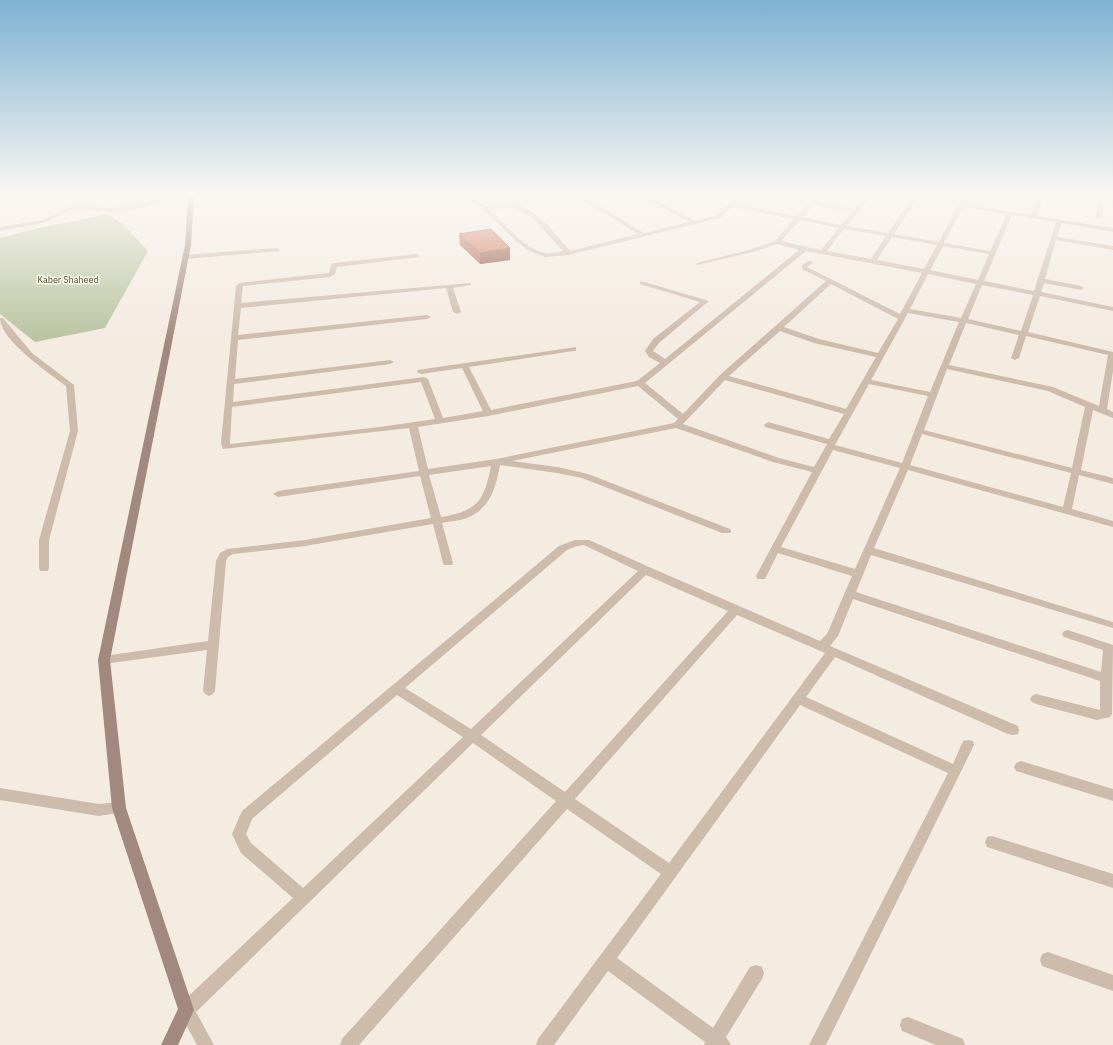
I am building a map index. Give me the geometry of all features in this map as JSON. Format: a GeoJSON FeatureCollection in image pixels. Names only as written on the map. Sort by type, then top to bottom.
{"type":"FeatureCollection","features":[{"type":"Feature","properties":{"kind":"street"},"geometry":{"type":"LineString","coordinates":[[188,243],[104,660],[119,808],[186,1010],[206,1045]]}},
{"type":"Feature","properties":{"kind":"street"},"geometry":{"type":"LineString","coordinates":[[522,243],[531,250],[546,255],[568,253],[611,243]]}},
{"type":"Feature","properties":{"kind":"street"},"geometry":{"type":"LineString","coordinates":[[560,243],[568,253]]}},
{"type":"Feature","properties":{"kind":"street"},"geometry":{"type":"LineString","coordinates":[[700,264],[751,251],[775,243]]}},
{"type":"Feature","properties":{"kind":"street"},"geometry":{"type":"LineString","coordinates":[[780,243],[1113,310]]}},
{"type":"Feature","properties":{"kind":"street"},"geometry":{"type":"LineString","coordinates":[[823,252],[830,243]]}},
{"type":"Feature","properties":{"kind":"street"},"geometry":{"type":"LineString","coordinates":[[873,261],[885,243]]}},
{"type":"Feature","properties":{"kind":"street"},"geometry":{"type":"LineString","coordinates":[[933,243],[992,253]]}},
{"type":"Feature","properties":{"kind":"street"},"geometry":{"type":"LineString","coordinates":[[544,1045],[798,699],[827,649],[868,550],[905,467],[944,366],[997,243]]}},
{"type":"Feature","properties":{"kind":"street"},"geometry":{"type":"LineString","coordinates":[[1015,358],[1038,294],[1053,243]]}},
{"type":"Feature","properties":{"kind":"street"},"geometry":{"type":"LineString","coordinates":[[1082,243],[1113,248]]}},
{"type":"Feature","properties":{"kind":"street"},"geometry":{"type":"LineString","coordinates":[[761,576],[848,412],[902,318],[941,244]]}},
{"type":"Feature","properties":{"kind":"street"},"geometry":{"type":"LineString","coordinates":[[417,256],[334,265],[332,274],[330,275],[241,284],[239,286],[228,405],[226,447],[440,421],[640,383],[804,248]]}},
{"type":"Feature","properties":{"kind":"street"},"geometry":{"type":"LineString","coordinates":[[186,257],[277,250]]}},
{"type":"Feature","properties":{"kind":"street"},"geometry":{"type":"LineString","coordinates":[[811,262],[804,266],[804,268],[902,318]]}},
{"type":"Feature","properties":{"kind":"street"},"geometry":{"type":"LineString","coordinates":[[1042,280],[1081,288]]}},
{"type":"Feature","properties":{"kind":"street"},"geometry":{"type":"LineString","coordinates":[[278,494],[496,462],[680,422],[723,377],[830,281]]}},
{"type":"Feature","properties":{"kind":"street"},"geometry":{"type":"LineString","coordinates":[[642,283],[705,301],[650,347],[648,351],[652,355],[665,362]]}},
{"type":"Feature","properties":{"kind":"street"},"geometry":{"type":"LineString","coordinates":[[237,306],[469,284]]}},
{"type":"Feature","properties":{"kind":"street"},"geometry":{"type":"LineString","coordinates":[[449,286],[457,312]]}},
{"type":"Feature","properties":{"kind":"street"},"geometry":{"type":"LineString","coordinates":[[906,310],[964,321],[1112,354],[1102,411]]}},
{"type":"Feature","properties":{"kind":"street"},"geometry":{"type":"LineString","coordinates":[[234,338],[427,317]]}},
{"type":"Feature","properties":{"kind":"street"},"geometry":{"type":"LineString","coordinates":[[0,320],[29,355],[70,385],[74,431],[44,540],[44,568]]}},
{"type":"Feature","properties":{"kind":"street"},"geometry":{"type":"LineString","coordinates":[[779,328],[817,341],[880,356]]}},
{"type":"Feature","properties":{"kind":"street"},"geometry":{"type":"LineString","coordinates":[[228,405],[421,372],[573,349]]}},
{"type":"Feature","properties":{"kind":"street"},"geometry":{"type":"LineString","coordinates":[[230,382],[390,362]]}},
{"type":"Feature","properties":{"kind":"street"},"geometry":{"type":"LineString","coordinates":[[464,366],[488,413]]}},
{"type":"Feature","properties":{"kind":"street"},"geometry":{"type":"LineString","coordinates":[[944,366],[1039,386],[1113,415]]}},
{"type":"Feature","properties":{"kind":"street"},"geometry":{"type":"LineString","coordinates":[[421,372],[440,421]]}},
{"type":"Feature","properties":{"kind":"street"},"geometry":{"type":"LineString","coordinates":[[723,377],[848,412]]}},
{"type":"Feature","properties":{"kind":"street"},"geometry":{"type":"LineString","coordinates":[[866,381],[933,395]]}},
{"type":"Feature","properties":{"kind":"street"},"geometry":{"type":"LineString","coordinates":[[640,383],[680,422],[776,460],[817,470]]}},
{"type":"Feature","properties":{"kind":"street"},"geometry":{"type":"LineString","coordinates":[[1067,511],[1090,406]]}},
{"type":"Feature","properties":{"kind":"street"},"geometry":{"type":"LineString","coordinates":[[413,425],[436,522],[448,563]]}},
{"type":"Feature","properties":{"kind":"street"},"geometry":{"type":"LineString","coordinates":[[768,425],[905,467],[1113,524]]}},
{"type":"Feature","properties":{"kind":"street"},"geometry":{"type":"LineString","coordinates":[[919,431],[1113,482]]}},
{"type":"Feature","properties":{"kind":"street"},"geometry":{"type":"LineString","coordinates":[[209,691],[221,561],[224,555],[231,551],[305,543],[436,522],[464,516],[480,508],[489,494],[496,462]]}},
{"type":"Feature","properties":{"kind":"street"},"geometry":{"type":"LineString","coordinates":[[496,462],[557,470],[585,476],[726,531]]}},
{"type":"Feature","properties":{"kind":"street"},"geometry":{"type":"LineString","coordinates":[[303,897],[246,848],[239,834],[247,816],[563,548],[575,543],[584,542],[1013,730]]}},
{"type":"Feature","properties":{"kind":"street"},"geometry":{"type":"LineString","coordinates":[[775,549],[858,574]]}},
{"type":"Feature","properties":{"kind":"street"},"geometry":{"type":"LineString","coordinates":[[868,550],[1112,625]]}},
{"type":"Feature","properties":{"kind":"street"},"geometry":{"type":"LineString","coordinates":[[168,1045],[186,1010],[645,570]]}},
{"type":"Feature","properties":{"kind":"street"},"geometry":{"type":"LineString","coordinates":[[850,594],[1106,678]]}},
{"type":"Feature","properties":{"kind":"street"},"geometry":{"type":"LineString","coordinates":[[348,1045],[736,609]]}},
{"type":"Feature","properties":{"kind":"street"},"geometry":{"type":"LineString","coordinates":[[1036,699],[1097,715],[1106,714],[1106,678],[1111,648],[1068,634]]}},
{"type":"Feature","properties":{"kind":"street"},"geometry":{"type":"LineString","coordinates":[[104,660],[213,645]]}},
{"type":"Feature","properties":{"kind":"street"},"geometry":{"type":"LineString","coordinates":[[397,689],[472,736],[671,872]]}},
{"type":"Feature","properties":{"kind":"street"},"geometry":{"type":"LineString","coordinates":[[798,699],[956,771]]}},
{"type":"Feature","properties":{"kind":"street"},"geometry":{"type":"LineString","coordinates":[[817,1045],[968,745]]}},
{"type":"Feature","properties":{"kind":"street"},"geometry":{"type":"LineString","coordinates":[[1021,767],[1113,795]]}},
{"type":"Feature","properties":{"kind":"street"},"geometry":{"type":"LineString","coordinates":[[0,794],[99,810],[119,808]]}},
{"type":"Feature","properties":{"kind":"street"},"geometry":{"type":"LineString","coordinates":[[992,842],[1113,881]]}},
{"type":"Feature","properties":{"kind":"street"},"geometry":{"type":"LineString","coordinates":[[606,960],[717,1043],[756,973]]}},
{"type":"Feature","properties":{"kind":"street"},"geometry":{"type":"LineString","coordinates":[[1048,960],[1113,984]]}},
{"type":"Feature","properties":{"kind":"street"},"geometry":{"type":"LineString","coordinates":[[908,1025],[957,1045]]}},
{"type":"Feature","properties":{"kind":"green space","name":"Kaber Shaheed"},"geometry":{"type":"Polygon","coordinates":[[[0,243],[140,243],[148,251],[105,328],[35,342],[0,314],[0,243]]]}},
{"type":"Feature","properties":{"kind":"building"},"geometry":{"type":"Polygon","coordinates":[[[469,243],[505,243],[510,248],[480,253],[469,243]]]}}]}
